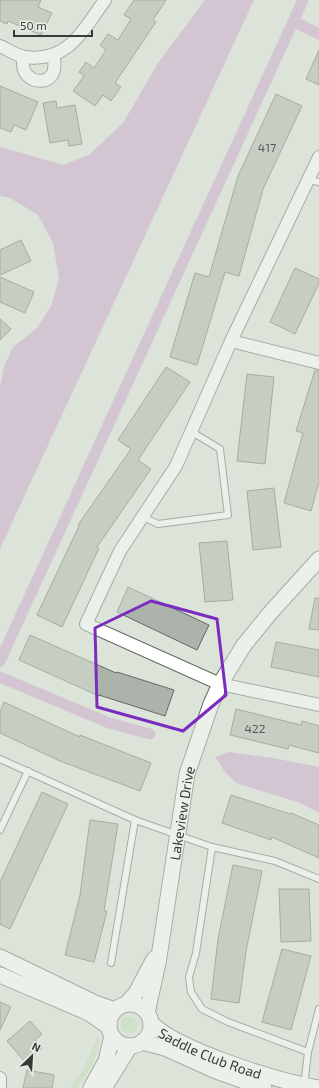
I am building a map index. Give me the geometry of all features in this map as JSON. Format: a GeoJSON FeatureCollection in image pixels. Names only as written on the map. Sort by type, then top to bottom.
{"type":"FeatureCollection","features":[{"type":"Feature","properties":{"kind":"street"},"geometry":{"type":"LineString","coordinates":[[0,46],[24,58],[54,56],[75,41],[105,0]]}},
{"type":"Feature","properties":{"kind":"street"},"geometry":{"type":"LineString","coordinates":[[24,58],[23,70],[27,76],[36,80],[46,79],[52,75],[55,67],[54,56]]}},
{"type":"Feature","properties":{"kind":"street"},"geometry":{"type":"LineString","coordinates":[[319,157],[314,181],[231,341],[176,466],[120,551],[86,624],[220,684],[319,704]]}},
{"type":"Feature","properties":{"kind":"street"},"geometry":{"type":"LineString","coordinates":[[231,341],[319,363]]}},
{"type":"Feature","properties":{"kind":"street","name":"Lakeview Drive"},"geometry":{"type":"LineString","coordinates":[[149,1018],[187,774],[211,704],[220,684],[244,645],[270,612],[319,559]]}},
{"type":"Feature","properties":{"kind":"street","name":"Lakeview Drive"},"geometry":{"type":"LineString","coordinates":[[120,1007],[136,993],[160,947]]}},
{"type":"Feature","properties":{"kind":"street"},"geometry":{"type":"LineString","coordinates":[[0,957],[95,1003],[120,1007],[138,1006],[149,1018],[150,1030],[136,1044],[104,1088]]}},
{"type":"Feature","properties":{"kind":"street"},"geometry":{"type":"LineString","coordinates":[[0,975],[89,1013],[110,1031],[116,1041],[136,1044]]}},
{"type":"Feature","properties":{"kind":"street"},"geometry":{"type":"LineString","coordinates":[[91,1088],[106,1061],[111,1015],[120,1007]]}},
{"type":"Feature","properties":{"kind":"street","name":"Saddle Club Road"},"geometry":{"type":"LineString","coordinates":[[149,1018],[170,1037],[219,1059],[309,1087]]}},
{"type":"Feature","properties":{"kind":"street","name":"Saddle Club Road"},"geometry":{"type":"LineString","coordinates":[[136,1044],[165,1048],[216,1071],[264,1088]]}},
{"type":"Feature","properties":{"kind":"street"},"geometry":{"type":"LineString","coordinates":[[0,1078],[0,1086]]}},
{"type":"Feature","properties":{"kind":"lane"},"geometry":{"type":"LineString","coordinates":[[143,517],[158,524],[228,515],[220,449],[192,432]]}},
{"type":"Feature","properties":{"kind":"lane"},"geometry":{"type":"LineString","coordinates":[[0,759],[135,820],[212,847],[275,862],[319,878]]}},
{"type":"Feature","properties":{"kind":"lane"},"geometry":{"type":"LineString","coordinates":[[0,830],[28,771]]}},
{"type":"Feature","properties":{"kind":"lane"},"geometry":{"type":"LineString","coordinates":[[111,963],[135,820]]}},
{"type":"Feature","properties":{"kind":"lane"},"geometry":{"type":"LineString","coordinates":[[212,847],[196,953],[189,977],[191,992],[202,1009],[228,1022],[308,1052]]}},
{"type":"Feature","properties":{"kind":"lane"},"geometry":{"type":"LineString","coordinates":[[309,1087],[308,1052],[319,1009]]}},
{"type":"Feature","properties":{"kind":"highlighted area"},"geometry":{"type":"Polygon","coordinates":[[[151,601],[217,619],[226,695],[183,731],[97,707],[95,628],[151,601]]]}},
{"type":"Feature","properties":{"kind":"green space"},"geometry":{"type":"Polygon","coordinates":[[[126,1017],[132,1017],[137,1022],[135,1031],[132,1033],[126,1033],[121,1028],[121,1022],[126,1017]]]}},
{"type":"Feature","properties":{"kind":"green space"},"geometry":{"type":"Polygon","coordinates":[[[98,1036],[98,1050],[93,1064],[77,1088],[70,1088],[84,1067],[98,1036]]]}},
{"type":"Feature","properties":{"kind":"shaded area"},"geometry":{"type":"Polygon","coordinates":[[[205,0],[254,0],[0,549],[0,387],[4,366],[13,347],[37,328],[51,306],[59,279],[53,243],[38,215],[10,198],[0,196],[0,147],[64,165],[90,154],[123,123],[158,63],[205,0]]]}},
{"type":"Feature","properties":{"kind":"shaded area"},"geometry":{"type":"Polygon","coordinates":[[[229,752],[273,758],[319,767],[319,813],[300,803],[236,783],[225,772],[215,757],[229,752]]]}},
{"type":"Feature","properties":{"kind":"building"},"geometry":{"type":"Polygon","coordinates":[[[0,0],[41,0],[38,7],[52,13],[41,35],[8,21],[7,24],[0,21],[0,0]]]}},
{"type":"Feature","properties":{"kind":"building"},"geometry":{"type":"Polygon","coordinates":[[[134,0],[166,0],[153,20],[156,22],[115,83],[121,87],[111,101],[103,95],[95,106],[73,91],[84,76],[79,72],[86,62],[94,68],[106,50],[100,45],[108,34],[118,40],[131,19],[124,15],[134,0]]]}},
{"type":"Feature","properties":{"kind":"building"},"geometry":{"type":"Polygon","coordinates":[[[319,50],[319,85],[306,79],[319,50]]]}},
{"type":"Feature","properties":{"kind":"building"},"geometry":{"type":"Polygon","coordinates":[[[0,86],[38,102],[26,130],[14,125],[11,132],[0,128],[0,86]]]}},
{"type":"Feature","properties":{"kind":"building"},"geometry":{"type":"Polygon","coordinates":[[[276,94],[302,106],[263,189],[239,276],[225,272],[197,365],[170,357],[195,273],[209,277],[238,176],[276,94]]]}},
{"type":"Feature","properties":{"kind":"building"},"geometry":{"type":"Polygon","coordinates":[[[56,101],[57,108],[75,105],[82,144],[69,146],[68,140],[50,143],[43,103],[56,101]]]}},
{"type":"Feature","properties":{"kind":"building"},"geometry":{"type":"Polygon","coordinates":[[[21,240],[31,261],[0,275],[0,250],[21,240]]]}},
{"type":"Feature","properties":{"kind":"building"},"geometry":{"type":"Polygon","coordinates":[[[295,268],[319,279],[319,283],[295,334],[270,322],[295,268]]]}},
{"type":"Feature","properties":{"kind":"building"},"geometry":{"type":"Polygon","coordinates":[[[0,277],[34,292],[25,313],[0,302],[0,277]]]}},
{"type":"Feature","properties":{"kind":"building"},"geometry":{"type":"Polygon","coordinates":[[[0,319],[11,329],[0,340],[0,319]]]}},
{"type":"Feature","properties":{"kind":"building"},"geometry":{"type":"Polygon","coordinates":[[[166,367],[190,382],[138,460],[151,469],[97,547],[99,548],[62,627],[37,615],[79,526],[78,525],[131,449],[118,440],[166,367]]]}},
{"type":"Feature","properties":{"kind":"building"},"geometry":{"type":"Polygon","coordinates":[[[315,370],[319,370],[319,482],[311,511],[284,503],[303,433],[296,431],[315,370]]]}},
{"type":"Feature","properties":{"kind":"building"},"geometry":{"type":"Polygon","coordinates":[[[247,374],[274,377],[265,464],[237,461],[247,374]]]}},
{"type":"Feature","properties":{"kind":"building"},"geometry":{"type":"Polygon","coordinates":[[[274,488],[281,547],[253,550],[247,491],[274,488]]]}},
{"type":"Feature","properties":{"kind":"building"},"geometry":{"type":"Polygon","coordinates":[[[227,541],[233,600],[205,602],[199,543],[227,541]]]}},
{"type":"Feature","properties":{"kind":"building"},"geometry":{"type":"Polygon","coordinates":[[[128,587],[209,625],[197,650],[117,612],[128,587]]]}},
{"type":"Feature","properties":{"kind":"building"},"geometry":{"type":"Polygon","coordinates":[[[315,598],[319,598],[319,630],[309,629],[315,598]]]}},
{"type":"Feature","properties":{"kind":"building"},"geometry":{"type":"Polygon","coordinates":[[[30,635],[116,673],[117,672],[174,690],[165,716],[99,696],[19,660],[30,635]]]}},
{"type":"Feature","properties":{"kind":"building"},"geometry":{"type":"Polygon","coordinates":[[[276,642],[319,650],[319,677],[271,667],[276,642]]]}},
{"type":"Feature","properties":{"kind":"building"},"geometry":{"type":"Polygon","coordinates":[[[4,702],[80,737],[80,735],[151,763],[140,791],[60,761],[0,733],[0,712],[4,702]]]}},
{"type":"Feature","properties":{"kind":"building"},"geometry":{"type":"Polygon","coordinates":[[[236,709],[301,725],[302,721],[319,726],[319,753],[289,745],[288,749],[230,735],[236,709]]]}},
{"type":"Feature","properties":{"kind":"building"},"geometry":{"type":"Polygon","coordinates":[[[42,792],[68,804],[10,929],[0,924],[0,882],[42,792]]]}},
{"type":"Feature","properties":{"kind":"building"},"geometry":{"type":"Polygon","coordinates":[[[231,795],[290,814],[291,813],[319,825],[319,858],[272,837],[271,840],[222,823],[231,795]]]}},
{"type":"Feature","properties":{"kind":"building"},"geometry":{"type":"Polygon","coordinates":[[[90,820],[118,824],[104,911],[107,911],[94,962],[65,955],[80,895],[90,820]]]}},
{"type":"Feature","properties":{"kind":"building"},"geometry":{"type":"Polygon","coordinates":[[[233,865],[262,871],[246,951],[239,1003],[211,999],[218,939],[233,865]]]}},
{"type":"Feature","properties":{"kind":"building"},"geometry":{"type":"Polygon","coordinates":[[[279,889],[309,889],[311,941],[281,942],[279,889]]]}},
{"type":"Feature","properties":{"kind":"building"},"geometry":{"type":"Polygon","coordinates":[[[282,949],[311,956],[291,1030],[262,1022],[282,949]]]}},
{"type":"Feature","properties":{"kind":"building"},"geometry":{"type":"Polygon","coordinates":[[[0,1002],[11,1007],[0,1030],[0,1002]]]}},
{"type":"Feature","properties":{"kind":"building"},"geometry":{"type":"Polygon","coordinates":[[[30,1021],[42,1034],[35,1040],[42,1048],[25,1062],[7,1041],[30,1021]]]}},
{"type":"Feature","properties":{"kind":"building"},"geometry":{"type":"Polygon","coordinates":[[[27,1070],[54,1075],[52,1088],[23,1088],[27,1070]]]}},
{"type":"Feature","properties":{"kind":"waterway"},"geometry":{"type":"LineString","coordinates":[[0,661],[303,0]]}},
{"type":"Feature","properties":{"kind":"waterway"},"geometry":{"type":"LineString","coordinates":[[293,21],[319,34]]}},
{"type":"Feature","properties":{"kind":"waterway"},"geometry":{"type":"LineString","coordinates":[[0,677],[109,723],[150,734]]}}]}
